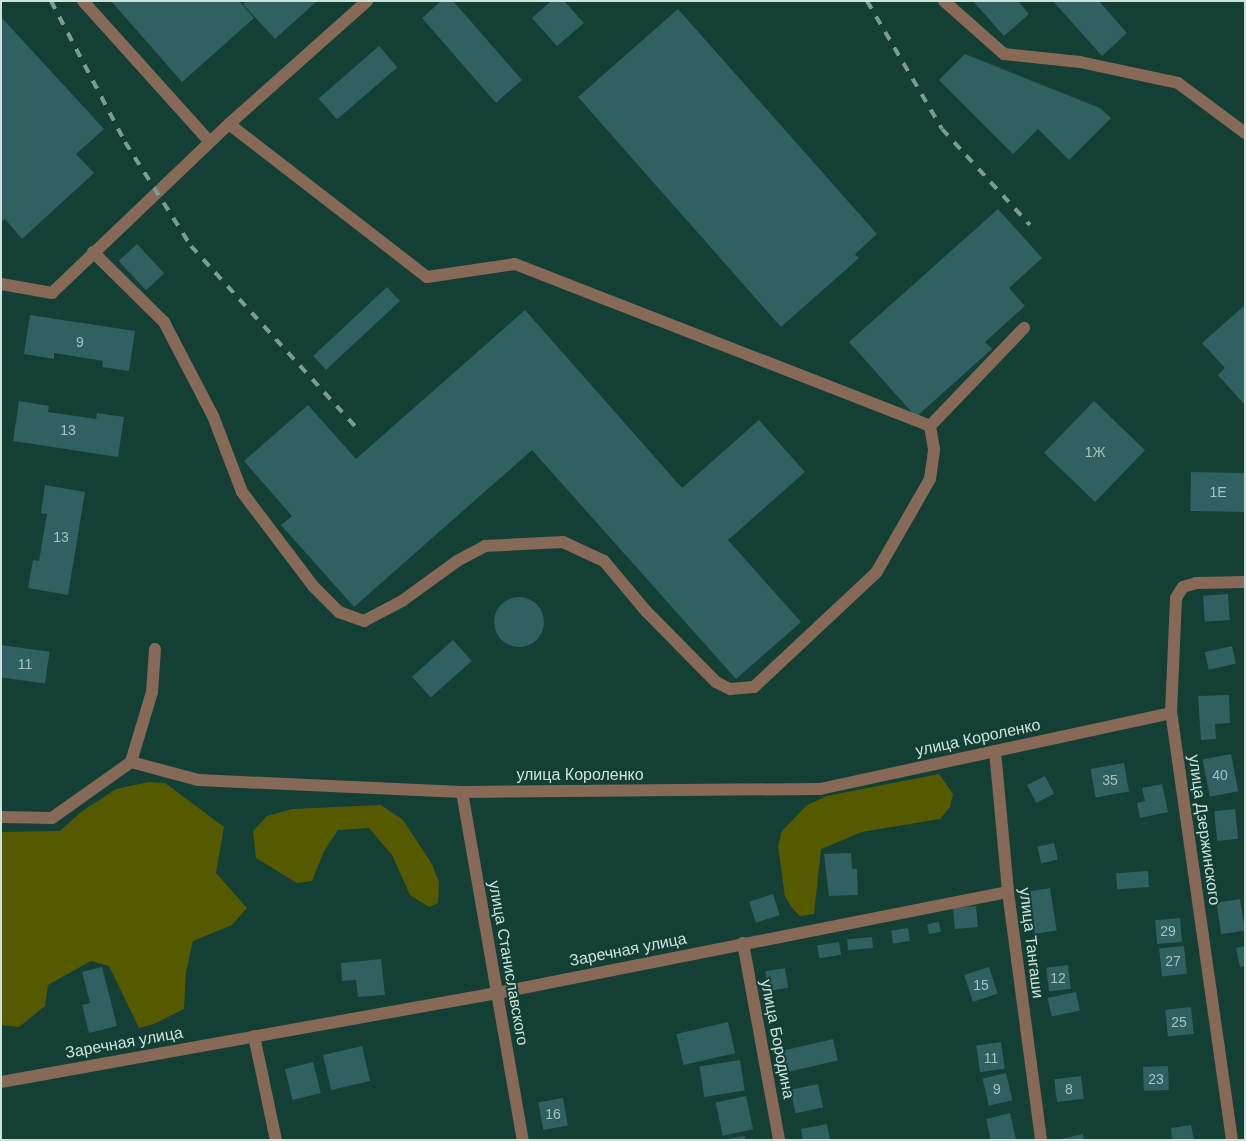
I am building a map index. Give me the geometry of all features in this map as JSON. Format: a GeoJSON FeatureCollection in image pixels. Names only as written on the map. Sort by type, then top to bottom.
{"type":"FeatureCollection","features":[{"type":"Feature","properties":{"kind":"street"},"geometry":{"type":"LineString","coordinates":[[83,1],[209,141]]}},
{"type":"Feature","properties":{"kind":"street"},"geometry":{"type":"LineString","coordinates":[[1,284],[52,293],[209,141],[367,1]]}},
{"type":"Feature","properties":{"kind":"street"},"geometry":{"type":"LineString","coordinates":[[944,1],[1004,54],[1080,62],[1178,83],[1245,133]]}},
{"type":"Feature","properties":{"kind":"street"},"geometry":{"type":"LineString","coordinates":[[229,124],[427,277],[515,264],[930,426]]}},
{"type":"Feature","properties":{"kind":"street"},"geometry":{"type":"LineString","coordinates":[[93,252],[164,322],[213,416],[242,492],[313,586],[339,612],[364,621],[402,601],[456,561],[485,546],[564,542],[604,561],[646,611],[716,682],[730,689],[754,687],[876,574],[930,479],[934,449],[930,426]]}},
{"type":"Feature","properties":{"kind":"street"},"geometry":{"type":"LineString","coordinates":[[930,426],[1024,328]]}},
{"type":"Feature","properties":{"kind":"street","name":"улица Дзержинского"},"geometry":{"type":"LineString","coordinates":[[1232,1140],[1171,713],[1176,598],[1183,587],[1196,583],[1245,582]]}},
{"type":"Feature","properties":{"kind":"street"},"geometry":{"type":"LineString","coordinates":[[1,816],[52,818],[131,762],[152,692],[155,649]]}},
{"type":"Feature","properties":{"kind":"street","name":"улица Короленко"},"geometry":{"type":"LineString","coordinates":[[131,762],[198,780],[462,792],[820,789],[1171,713]]}},
{"type":"Feature","properties":{"kind":"street","name":"улица Тангаши"},"geometry":{"type":"LineString","coordinates":[[995,751],[1008,892],[1041,1140]]}},
{"type":"Feature","properties":{"kind":"street","name":"улица Станиславского"},"geometry":{"type":"LineString","coordinates":[[462,792],[523,1140]]}},
{"type":"Feature","properties":{"kind":"street","name":"Заречная улица"},"geometry":{"type":"LineString","coordinates":[[1,1082],[497,993],[1008,892]]}},
{"type":"Feature","properties":{"kind":"street","name":"улица Бородина"},"geometry":{"type":"LineString","coordinates":[[743,944],[779,1140]]}},
{"type":"Feature","properties":{"kind":"street"},"geometry":{"type":"LineString","coordinates":[[254,1036],[276,1140]]}},
{"type":"Feature","properties":{"kind":"shaded area"},"geometry":{"type":"Polygon","coordinates":[[[939,774],[953,794],[950,807],[940,819],[862,832],[821,849],[814,914],[800,916],[793,909],[785,897],[778,846],[782,831],[807,805],[827,796],[939,774]]]}},
{"type":"Feature","properties":{"kind":"shaded area"},"geometry":{"type":"Polygon","coordinates":[[[149,782],[165,783],[224,827],[216,873],[247,908],[232,925],[193,941],[186,972],[184,1009],[154,1024],[139,1028],[109,966],[91,961],[48,985],[45,1006],[19,1027],[1,1025],[1,832],[60,831],[81,812],[116,789],[149,782]]]}},
{"type":"Feature","properties":{"kind":"shaded area"},"geometry":{"type":"Polygon","coordinates":[[[381,805],[403,820],[432,864],[439,882],[438,903],[429,907],[410,895],[392,855],[369,828],[338,830],[324,851],[312,881],[297,883],[256,858],[253,831],[267,816],[292,809],[381,805]]]}},
{"type":"Feature","properties":{"kind":"building"},"geometry":{"type":"Polygon","coordinates":[[[111,1],[239,1],[254,18],[182,82],[111,1]]]}},
{"type":"Feature","properties":{"kind":"building"},"geometry":{"type":"Polygon","coordinates":[[[246,1],[317,1],[275,39],[243,4],[246,1]]]}},
{"type":"Feature","properties":{"kind":"building"},"geometry":{"type":"Polygon","coordinates":[[[441,1],[453,1],[522,80],[496,103],[422,18],[441,1]]]}},
{"type":"Feature","properties":{"kind":"building"},"geometry":{"type":"Polygon","coordinates":[[[551,1],[564,1],[584,23],[557,46],[532,18],[551,1]]]}},
{"type":"Feature","properties":{"kind":"building"},"geometry":{"type":"Polygon","coordinates":[[[973,1],[1018,1],[1029,14],[1004,36],[973,1]]]}},
{"type":"Feature","properties":{"kind":"building"},"geometry":{"type":"Polygon","coordinates":[[[1053,1],[1099,1],[1127,33],[1102,56],[1053,1]]]}},
{"type":"Feature","properties":{"kind":"building"},"geometry":{"type":"Polygon","coordinates":[[[678,9],[877,234],[855,254],[859,258],[781,327],[578,97],[678,9]]]}},
{"type":"Feature","properties":{"kind":"building"},"geometry":{"type":"Polygon","coordinates":[[[1,17],[104,129],[76,154],[94,173],[22,239],[5,219],[1,222],[1,17]]]}},
{"type":"Feature","properties":{"kind":"building"},"geometry":{"type":"Polygon","coordinates":[[[379,46],[397,67],[337,120],[319,98],[379,46]]]}},
{"type":"Feature","properties":{"kind":"building"},"geometry":{"type":"Polygon","coordinates":[[[965,54],[1100,108],[1111,118],[1069,160],[1038,129],[1013,154],[939,80],[965,54]]]}},
{"type":"Feature","properties":{"kind":"building"},"geometry":{"type":"Polygon","coordinates":[[[998,209],[1042,258],[1009,288],[1025,306],[985,342],[992,349],[916,417],[849,342],[998,209]]]}},
{"type":"Feature","properties":{"kind":"building"},"geometry":{"type":"Polygon","coordinates":[[[137,244],[164,273],[146,290],[119,261],[137,244]]]}},
{"type":"Feature","properties":{"kind":"building"},"geometry":{"type":"Polygon","coordinates":[[[387,287],[400,301],[326,370],[313,356],[387,287]]]}},
{"type":"Feature","properties":{"kind":"building"},"geometry":{"type":"Polygon","coordinates":[[[1245,305],[1245,405],[1218,375],[1225,368],[1202,343],[1245,305]]]}},
{"type":"Feature","properties":{"kind":"building"},"geometry":{"type":"Polygon","coordinates":[[[525,310],[682,488],[759,420],[805,472],[728,540],[801,622],[736,679],[532,450],[354,607],[281,525],[292,516],[244,461],[308,405],[356,459],[525,310]]]}},
{"type":"Feature","properties":{"kind":"building"},"geometry":{"type":"Polygon","coordinates":[[[30,315],[135,331],[129,371],[102,367],[103,361],[54,353],[54,359],[24,354],[30,315]]]}},
{"type":"Feature","properties":{"kind":"building"},"geometry":{"type":"Polygon","coordinates":[[[19,401],[49,406],[48,412],[96,419],[97,413],[124,417],[118,457],[13,441],[19,401]]]}},
{"type":"Feature","properties":{"kind":"building"},"geometry":{"type":"Polygon","coordinates":[[[1094,401],[1145,450],[1095,502],[1044,453],[1094,401]]]}},
{"type":"Feature","properties":{"kind":"building"},"geometry":{"type":"Polygon","coordinates":[[[1191,472],[1245,473],[1244,512],[1190,511],[1191,472]]]}},
{"type":"Feature","properties":{"kind":"building"},"geometry":{"type":"Polygon","coordinates":[[[45,485],[85,492],[68,595],[28,588],[33,560],[39,561],[47,514],[41,513],[45,485]]]}},
{"type":"Feature","properties":{"kind":"building"},"geometry":{"type":"Polygon","coordinates":[[[1228,594],[1230,620],[1205,622],[1203,596],[1228,594]]]}},
{"type":"Feature","properties":{"kind":"building"},"geometry":{"type":"Polygon","coordinates":[[[519,597],[529,599],[537,604],[542,612],[544,622],[542,632],[537,640],[529,645],[519,647],[509,645],[501,640],[496,632],[494,622],[496,612],[501,604],[509,599],[519,597]]]}},
{"type":"Feature","properties":{"kind":"building"},"geometry":{"type":"Polygon","coordinates":[[[453,640],[472,661],[431,698],[412,677],[453,640]]]}},
{"type":"Feature","properties":{"kind":"building"},"geometry":{"type":"Polygon","coordinates":[[[1,645],[50,652],[45,684],[1,677],[1,645]]]}},
{"type":"Feature","properties":{"kind":"building"},"geometry":{"type":"Polygon","coordinates":[[[1232,646],[1236,664],[1209,670],[1205,652],[1232,646]]]}},
{"type":"Feature","properties":{"kind":"building"},"geometry":{"type":"Polygon","coordinates":[[[1229,695],[1230,723],[1215,724],[1216,739],[1201,740],[1198,696],[1229,695]]]}},
{"type":"Feature","properties":{"kind":"building"},"geometry":{"type":"Polygon","coordinates":[[[1231,754],[1238,791],[1210,797],[1203,760],[1231,754]]]}},
{"type":"Feature","properties":{"kind":"building"},"geometry":{"type":"Polygon","coordinates":[[[1124,763],[1129,792],[1096,797],[1091,769],[1124,763]]]}},
{"type":"Feature","properties":{"kind":"building"},"geometry":{"type":"Polygon","coordinates":[[[1045,776],[1054,794],[1036,803],[1027,785],[1045,776]]]}},
{"type":"Feature","properties":{"kind":"building"},"geometry":{"type":"Polygon","coordinates":[[[1162,784],[1168,812],[1140,818],[1137,803],[1145,801],[1142,788],[1162,784]]]}},
{"type":"Feature","properties":{"kind":"building"},"geometry":{"type":"Polygon","coordinates":[[[1235,809],[1238,839],[1217,841],[1214,811],[1235,809]]]}},
{"type":"Feature","properties":{"kind":"building"},"geometry":{"type":"Polygon","coordinates":[[[1054,843],[1058,860],[1041,863],[1037,847],[1054,843]]]}},
{"type":"Feature","properties":{"kind":"building"},"geometry":{"type":"Polygon","coordinates":[[[851,853],[852,869],[857,869],[858,895],[829,896],[824,854],[851,853]]]}},
{"type":"Feature","properties":{"kind":"building"},"geometry":{"type":"Polygon","coordinates":[[[1148,871],[1149,887],[1117,889],[1116,873],[1148,871]]]}},
{"type":"Feature","properties":{"kind":"building"},"geometry":{"type":"Polygon","coordinates":[[[1050,888],[1057,930],[1035,934],[1028,891],[1050,888]]]}},
{"type":"Feature","properties":{"kind":"building"},"geometry":{"type":"Polygon","coordinates":[[[773,894],[780,915],[756,923],[749,902],[773,894]]]}},
{"type":"Feature","properties":{"kind":"building"},"geometry":{"type":"Polygon","coordinates":[[[1240,899],[1245,931],[1221,934],[1216,903],[1240,899]]]}},
{"type":"Feature","properties":{"kind":"building"},"geometry":{"type":"Polygon","coordinates":[[[976,906],[978,927],[955,929],[953,908],[976,906]]]}},
{"type":"Feature","properties":{"kind":"building"},"geometry":{"type":"Polygon","coordinates":[[[1180,918],[1182,942],[1157,944],[1155,920],[1180,918]]]}},
{"type":"Feature","properties":{"kind":"building"},"geometry":{"type":"Polygon","coordinates":[[[939,922],[941,932],[929,934],[927,924],[939,922]]]}},
{"type":"Feature","properties":{"kind":"building"},"geometry":{"type":"Polygon","coordinates":[[[908,928],[910,941],[893,943],[891,931],[908,928]]]}},
{"type":"Feature","properties":{"kind":"building"},"geometry":{"type":"Polygon","coordinates":[[[872,937],[873,948],[848,950],[847,939],[872,937]]]}},
{"type":"Feature","properties":{"kind":"building"},"geometry":{"type":"Polygon","coordinates":[[[839,942],[841,955],[819,958],[817,945],[839,942]]]}},
{"type":"Feature","properties":{"kind":"building"},"geometry":{"type":"Polygon","coordinates":[[[1184,946],[1187,974],[1162,976],[1159,949],[1184,946]]]}},
{"type":"Feature","properties":{"kind":"building"},"geometry":{"type":"Polygon","coordinates":[[[1245,946],[1245,966],[1240,967],[1236,948],[1245,946]]]}},
{"type":"Feature","properties":{"kind":"building"},"geometry":{"type":"Polygon","coordinates":[[[381,959],[385,995],[358,997],[356,980],[342,981],[341,963],[381,959]]]}},
{"type":"Feature","properties":{"kind":"building"},"geometry":{"type":"Polygon","coordinates":[[[1068,965],[1071,989],[1049,992],[1046,968],[1068,965]]]}},
{"type":"Feature","properties":{"kind":"building"},"geometry":{"type":"Polygon","coordinates":[[[102,967],[117,1026],[89,1033],[82,1005],[90,1003],[82,972],[102,967]]]}},
{"type":"Feature","properties":{"kind":"building"},"geometry":{"type":"Polygon","coordinates":[[[989,967],[998,994],[973,1002],[964,975],[989,967]]]}},
{"type":"Feature","properties":{"kind":"building"},"geometry":{"type":"Polygon","coordinates":[[[785,968],[788,988],[768,991],[765,971],[785,968]]]}},
{"type":"Feature","properties":{"kind":"building"},"geometry":{"type":"Polygon","coordinates":[[[1076,992],[1080,1011],[1052,1017],[1048,998],[1076,992]]]}},
{"type":"Feature","properties":{"kind":"building"},"geometry":{"type":"Polygon","coordinates":[[[1191,1007],[1194,1034],[1168,1037],[1165,1010],[1191,1007]]]}},
{"type":"Feature","properties":{"kind":"building"},"geometry":{"type":"Polygon","coordinates":[[[728,1022],[735,1053],[684,1065],[676,1034],[728,1022]]]}},
{"type":"Feature","properties":{"kind":"building"},"geometry":{"type":"Polygon","coordinates":[[[833,1039],[838,1060],[785,1073],[780,1051],[833,1039]]]}},
{"type":"Feature","properties":{"kind":"building"},"geometry":{"type":"Polygon","coordinates":[[[1001,1042],[1005,1069],[980,1072],[976,1045],[1001,1042]]]}},
{"type":"Feature","properties":{"kind":"building"},"geometry":{"type":"Polygon","coordinates":[[[362,1046],[370,1081],[331,1090],[323,1055],[362,1046]]]}},
{"type":"Feature","properties":{"kind":"building"},"geometry":{"type":"Polygon","coordinates":[[[740,1060],[745,1091],[704,1097],[700,1066],[740,1060]]]}},
{"type":"Feature","properties":{"kind":"building"},"geometry":{"type":"Polygon","coordinates":[[[313,1062],[321,1093],[293,1100],[285,1069],[313,1062]]]}},
{"type":"Feature","properties":{"kind":"building"},"geometry":{"type":"Polygon","coordinates":[[[1168,1066],[1169,1090],[1144,1091],[1143,1067],[1168,1066]]]}},
{"type":"Feature","properties":{"kind":"building"},"geometry":{"type":"Polygon","coordinates":[[[1006,1073],[1012,1100],[989,1106],[983,1078],[1006,1073]]]}},
{"type":"Feature","properties":{"kind":"building"},"geometry":{"type":"Polygon","coordinates":[[[1081,1076],[1084,1099],[1057,1102],[1054,1079],[1081,1076]]]}},
{"type":"Feature","properties":{"kind":"building"},"geometry":{"type":"Polygon","coordinates":[[[818,1084],[823,1107],[796,1113],[791,1090],[818,1084]]]}},
{"type":"Feature","properties":{"kind":"building"},"geometry":{"type":"Polygon","coordinates":[[[746,1096],[753,1129],[723,1136],[716,1102],[746,1096]]]}},
{"type":"Feature","properties":{"kind":"building"},"geometry":{"type":"Polygon","coordinates":[[[563,1098],[568,1126],[543,1130],[538,1102],[563,1098]]]}},
{"type":"Feature","properties":{"kind":"building"},"geometry":{"type":"Polygon","coordinates":[[[1010,1113],[1016,1140],[991,1140],[986,1119],[1010,1113]]]}},
{"type":"Feature","properties":{"kind":"building"},"geometry":{"type":"Polygon","coordinates":[[[827,1124],[830,1140],[803,1140],[801,1129],[827,1124]]]}},
{"type":"Feature","properties":{"kind":"building"},"geometry":{"type":"Polygon","coordinates":[[[1191,1125],[1194,1140],[1172,1140],[1171,1128],[1191,1125]]]}},
{"type":"Feature","properties":{"kind":"building"},"geometry":{"type":"Polygon","coordinates":[[[1083,1134],[1084,1140],[1061,1140],[1061,1139],[1083,1134]]]}},
{"type":"Feature","properties":{"kind":"building"},"geometry":{"type":"Polygon","coordinates":[[[745,1136],[745,1140],[727,1140],[727,1139],[745,1136]]]}},
{"type":"Feature","properties":{"kind":"railway"},"geometry":{"type":"LineString","coordinates":[[51,1],[125,142],[191,246],[355,426]]}},
{"type":"Feature","properties":{"kind":"railway"},"geometry":{"type":"LineString","coordinates":[[867,1],[942,129],[1030,225]]}}]}
